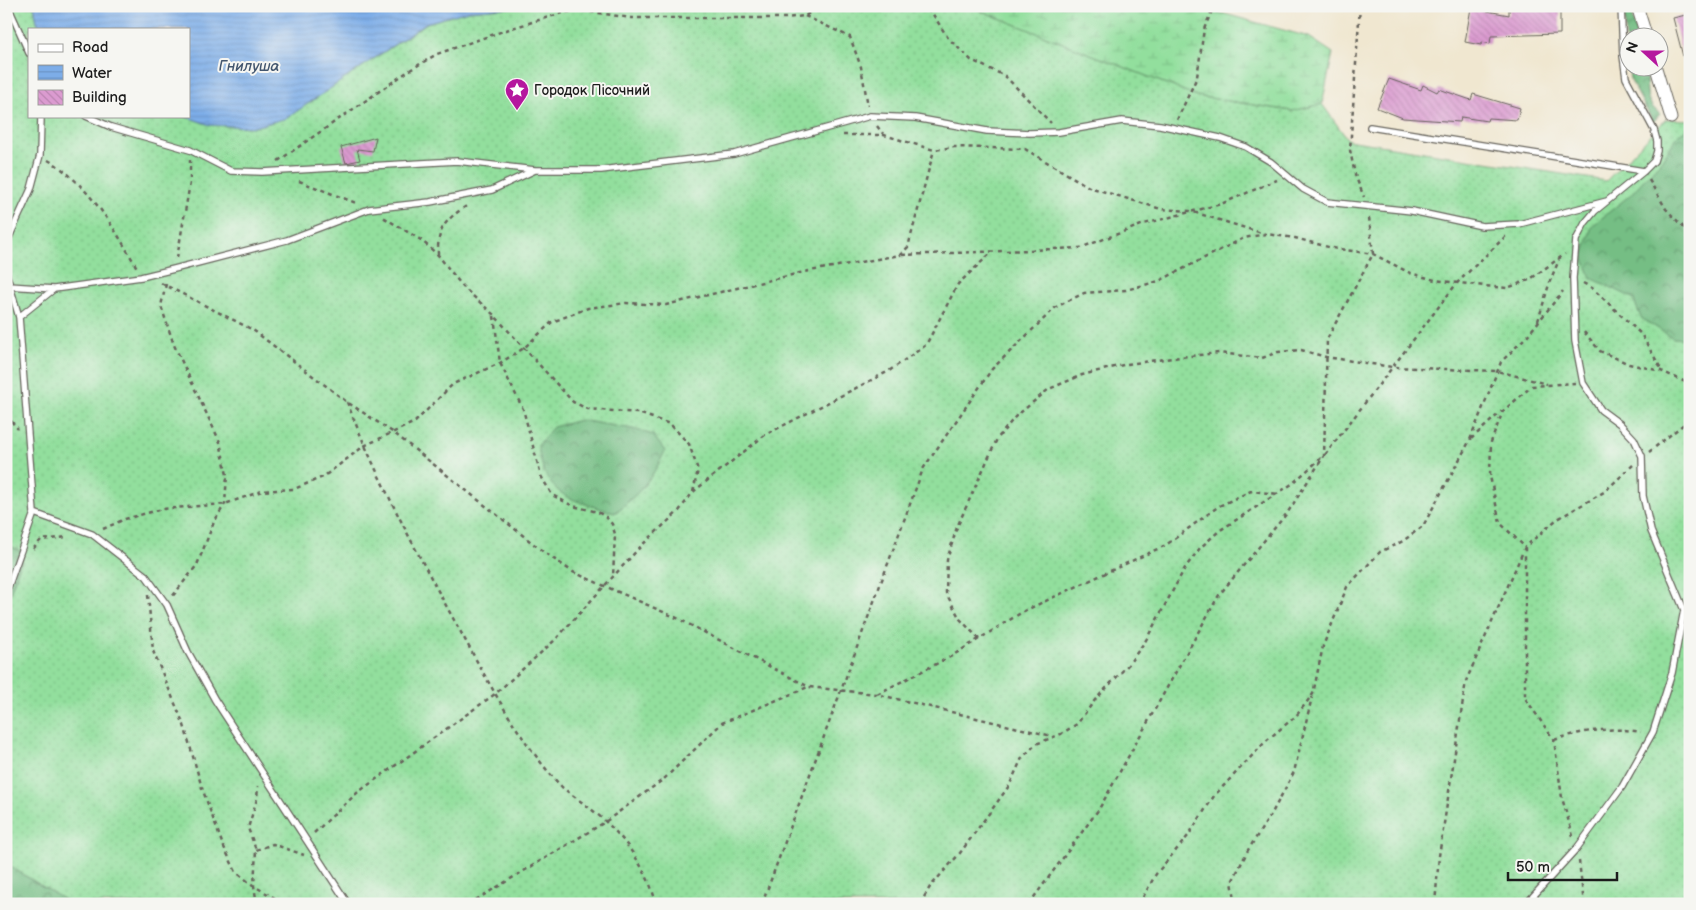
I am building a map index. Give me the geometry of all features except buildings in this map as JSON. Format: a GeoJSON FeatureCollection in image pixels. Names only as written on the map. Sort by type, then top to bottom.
{"type":"FeatureCollection","features":[{"type":"Feature","properties":{"kind":"street"},"geometry":{"type":"LineString","coordinates":[[1638,6],[1644,28]]}},
{"type":"Feature","properties":{"kind":"street"},"geometry":{"type":"LineString","coordinates":[[1659,78],[1672,118]]}},
{"type":"Feature","properties":{"kind":"lane"},"geometry":{"type":"LineString","coordinates":[[8,6],[28,51]]}},
{"type":"Feature","properties":{"kind":"lane"},"geometry":{"type":"LineString","coordinates":[[1526,904],[1576,848],[1622,787],[1653,732],[1672,673],[1684,610],[1651,532],[1643,496],[1642,456],[1634,439],[1620,424],[1601,410],[1583,383],[1575,341],[1573,278],[1575,244],[1585,222],[1654,161],[1657,150],[1657,140],[1626,78],[1621,6]]}},
{"type":"Feature","properties":{"kind":"lane"},"geometry":{"type":"LineString","coordinates":[[91,118],[111,127],[190,150],[231,171],[262,172],[457,161],[535,170],[602,170],[734,154],[870,116],[915,118],[987,130],[1059,132],[1122,121],[1174,128],[1246,147],[1303,189],[1327,202],[1412,211],[1482,226],[1519,224],[1607,201]]}},
{"type":"Feature","properties":{"kind":"lane"},"geometry":{"type":"LineString","coordinates":[[6,244],[31,188],[40,155],[41,118]]}},
{"type":"Feature","properties":{"kind":"lane"},"geometry":{"type":"LineString","coordinates":[[1370,126],[1644,171]]}},
{"type":"Feature","properties":{"kind":"lane"},"geometry":{"type":"LineString","coordinates":[[9,286],[54,289],[141,277],[287,240],[369,209],[430,202],[492,190],[535,170]]}},
{"type":"Feature","properties":{"kind":"lane"},"geometry":{"type":"LineString","coordinates":[[6,273],[19,317],[34,514],[6,593]]}},
{"type":"Feature","properties":{"kind":"lane"},"geometry":{"type":"LineString","coordinates":[[19,317],[54,289]]}},
{"type":"Feature","properties":{"kind":"lane"},"geometry":{"type":"LineString","coordinates":[[34,514],[92,534],[146,576],[167,604],[188,652],[215,700],[305,841],[348,904]]}},
{"type":"Feature","properties":{"kind":"path"},"geometry":{"type":"LineString","coordinates":[[805,16],[818,6]]}},
{"type":"Feature","properties":{"kind":"path"},"geometry":{"type":"LineString","coordinates":[[920,6],[932,13],[948,38],[971,60],[1005,76],[1059,132]]}},
{"type":"Feature","properties":{"kind":"path"},"geometry":{"type":"LineString","coordinates":[[1174,128],[1197,77],[1204,29],[1214,6]]}},
{"type":"Feature","properties":{"kind":"path"},"geometry":{"type":"LineString","coordinates":[[920,904],[930,887],[960,852],[1008,786],[1022,758],[1036,744],[1061,734],[1076,724],[1095,700],[1128,665],[1146,640],[1185,568],[1200,548],[1220,531],[1292,484],[1324,456],[1327,339],[1373,254],[1368,206],[1355,175],[1350,150],[1360,6]]}},
{"type":"Feature","properties":{"kind":"path"},"geometry":{"type":"LineString","coordinates":[[262,172],[410,70],[437,54],[557,14],[586,11],[631,18],[805,16],[850,37],[861,67],[870,116],[884,135]]}},
{"type":"Feature","properties":{"kind":"path"},"geometry":{"type":"LineString","coordinates":[[839,135],[884,135],[934,150],[954,147],[1025,149],[1089,187],[1162,209],[1190,211],[1266,234],[1295,238],[1332,248],[1373,254],[1410,273],[1435,280],[1508,288],[1529,280],[1560,258],[1575,244]]}},
{"type":"Feature","properties":{"kind":"path"},"geometry":{"type":"LineString","coordinates":[[174,269],[179,252],[190,183],[190,150]]}},
{"type":"Feature","properties":{"kind":"path"},"geometry":{"type":"LineString","coordinates":[[900,255],[908,246],[934,150]]}},
{"type":"Feature","properties":{"kind":"path"},"geometry":{"type":"LineString","coordinates":[[40,155],[59,166],[87,194],[119,236],[141,277],[166,285],[253,330],[347,402],[394,433],[545,553],[573,572],[677,618],[809,686],[876,694],[1052,736]]}},
{"type":"Feature","properties":{"kind":"path"},"geometry":{"type":"LineString","coordinates":[[1644,171],[1666,209],[1690,234]]}},
{"type":"Feature","properties":{"kind":"path"},"geometry":{"type":"LineString","coordinates":[[15,568],[41,540],[92,534],[125,519],[162,509],[225,504],[262,492],[294,488],[323,477],[364,446],[415,422],[453,384],[500,363],[524,348],[552,322],[588,308],[626,304],[666,305],[804,272],[900,255],[1080,248],[1144,224],[1221,204],[1287,176]]}},
{"type":"Feature","properties":{"kind":"path"},"geometry":{"type":"LineString","coordinates":[[297,180],[331,192],[369,209],[421,240],[438,255],[463,287],[494,315],[572,402],[588,409],[638,413],[670,424],[689,444],[698,470],[693,492]]}},
{"type":"Feature","properties":{"kind":"path"},"geometry":{"type":"LineString","coordinates":[[438,255],[437,240],[443,226],[454,214],[469,204]]}},
{"type":"Feature","properties":{"kind":"path"},"geometry":{"type":"LineString","coordinates":[[1029,904],[1099,809],[1218,595],[1288,512],[1324,456],[1457,283],[1519,224]]}},
{"type":"Feature","properties":{"kind":"path"},"geometry":{"type":"LineString","coordinates":[[762,904],[923,469],[992,369],[1056,307],[1084,293],[1126,290],[1159,281],[1244,238],[1266,234]]}},
{"type":"Feature","properties":{"kind":"path"},"geometry":{"type":"LineString","coordinates":[[305,841],[357,793],[495,694],[556,640],[642,545],[679,511],[693,492],[766,435],[888,371],[926,345],[958,284],[993,251]]}},
{"type":"Feature","properties":{"kind":"path"},"geometry":{"type":"LineString","coordinates":[[1536,325],[1550,281],[1560,258]]}},
{"type":"Feature","properties":{"kind":"path"},"geometry":{"type":"LineString","coordinates":[[1236,904],[1232,882],[1248,850],[1272,813],[1294,772],[1324,646],[1347,587],[1380,552],[1403,541],[1423,526],[1470,440],[1501,362],[1536,325],[1573,278],[1592,288],[1641,334],[1663,372]]}},
{"type":"Feature","properties":{"kind":"path"},"geometry":{"type":"LineString","coordinates":[[166,285],[161,306],[174,345],[220,442],[227,474],[225,504],[214,522],[197,566],[167,604]]}},
{"type":"Feature","properties":{"kind":"path"},"geometry":{"type":"LineString","coordinates":[[1574,306],[1584,332],[1600,351],[1628,364],[1663,372],[1690,384]]}},
{"type":"Feature","properties":{"kind":"path"},"geometry":{"type":"LineString","coordinates":[[494,315],[500,363],[522,409],[541,476],[552,495],[573,506],[598,512],[606,516],[612,524],[615,534],[613,578]]}},
{"type":"Feature","properties":{"kind":"path"},"geometry":{"type":"LineString","coordinates":[[979,639],[960,619],[946,593],[947,560],[957,527],[997,439],[1015,417],[1042,395],[1082,374],[1127,364],[1219,353],[1262,358],[1278,352],[1301,350],[1326,357],[1392,367],[1498,371],[1547,384]]}},
{"type":"Feature","properties":{"kind":"path"},"geometry":{"type":"LineString","coordinates":[[1470,440],[1532,386],[1583,383]]}},
{"type":"Feature","properties":{"kind":"path"},"geometry":{"type":"LineString","coordinates":[[347,402],[364,446],[433,582],[495,694],[523,737],[562,787],[605,822],[623,840],[654,894],[656,904]]}},
{"type":"Feature","properties":{"kind":"path"},"geometry":{"type":"LineString","coordinates":[[1503,411],[1491,442],[1490,476],[1500,523],[1525,546],[1525,698],[1554,740],[1562,798],[1576,848],[1584,904]]}},
{"type":"Feature","properties":{"kind":"path"},"geometry":{"type":"LineString","coordinates":[[1435,904],[1438,856],[1466,681],[1525,546],[1556,520],[1604,492],[1642,456],[1690,422]]}},
{"type":"Feature","properties":{"kind":"path"},"geometry":{"type":"LineString","coordinates":[[876,694],[950,657],[1024,611],[1166,545],[1219,506],[1251,491],[1278,494]]}},
{"type":"Feature","properties":{"kind":"path"},"geometry":{"type":"LineString","coordinates":[[146,576],[153,651],[184,725],[202,788],[222,843],[236,872],[254,886],[285,904]]}},
{"type":"Feature","properties":{"kind":"path"},"geometry":{"type":"LineString","coordinates":[[469,904],[605,822],[664,779],[722,723],[809,686]]}},
{"type":"Feature","properties":{"kind":"path"},"geometry":{"type":"LineString","coordinates":[[1139,904],[1156,874],[1188,836],[1214,796],[1266,741],[1296,716],[1313,694]]}},
{"type":"Feature","properties":{"kind":"path"},"geometry":{"type":"LineString","coordinates":[[1554,740],[1600,728],[1653,732]]}},
{"type":"Feature","properties":{"kind":"path"},"geometry":{"type":"LineString","coordinates":[[257,904],[254,886],[256,850],[248,828],[257,799],[259,769]]}},
{"type":"Feature","properties":{"kind":"path"},"geometry":{"type":"LineString","coordinates":[[256,850],[273,844],[318,859]]}},
{"type":"Feature","properties":{"kind":"green space"},"geometry":{"type":"Polygon","coordinates":[[[6,6],[34,6],[37,22],[41,28],[28,28],[28,118],[190,118],[210,125],[254,127],[287,118],[427,23],[468,11],[526,6],[969,6],[1197,96],[1292,111],[1322,104],[1348,140],[1606,181],[1666,119],[1690,120],[1690,904],[71,904],[6,864],[6,604],[24,553],[10,546],[6,513],[6,6]]]}},
{"type":"Feature","properties":{"kind":"green space"},"geometry":{"type":"Polygon","coordinates":[[[969,6],[1196,6],[1309,37],[1333,53],[1322,104],[1292,111],[1197,96],[969,6]]]}},
{"type":"Feature","properties":{"kind":"green space"},"geometry":{"type":"Polygon","coordinates":[[[1624,6],[1629,6],[1635,28],[1625,28],[1624,6]]]}},
{"type":"Feature","properties":{"kind":"green space"},"geometry":{"type":"Polygon","coordinates":[[[1646,78],[1648,98],[1654,109],[1660,114],[1653,122],[1630,79],[1646,78]]]}},
{"type":"Feature","properties":{"kind":"green space"},"geometry":{"type":"Polygon","coordinates":[[[1690,126],[1690,339],[1673,338],[1641,318],[1633,298],[1591,278],[1583,256],[1592,226],[1630,195],[1661,161],[1679,134],[1690,126]]]}},
{"type":"Feature","properties":{"kind":"green space"},"geometry":{"type":"Polygon","coordinates":[[[580,420],[633,429],[653,435],[665,451],[644,485],[631,500],[615,513],[585,504],[562,494],[546,476],[541,463],[538,445],[553,427],[580,420]]]}},
{"type":"Feature","properties":{"kind":"green space"},"geometry":{"type":"Polygon","coordinates":[[[10,546],[24,553],[6,604],[6,555],[10,546]]]}},
{"type":"Feature","properties":{"kind":"green space"},"geometry":{"type":"Polygon","coordinates":[[[6,864],[71,904],[6,904],[6,864]]]}},
{"type":"Feature","properties":{"kind":"water","name":"Гнилуша"},"geometry":{"type":"Polygon","coordinates":[[[34,6],[526,6],[468,11],[426,23],[287,118],[254,127],[210,125],[190,118],[190,28],[41,28],[37,22],[34,6]]]}},
{"type":"Feature","properties":{"kind":"place","name":"Городок Пісочний"},"geometry":{"type":"Point","coordinates":[517,111]}}]}
